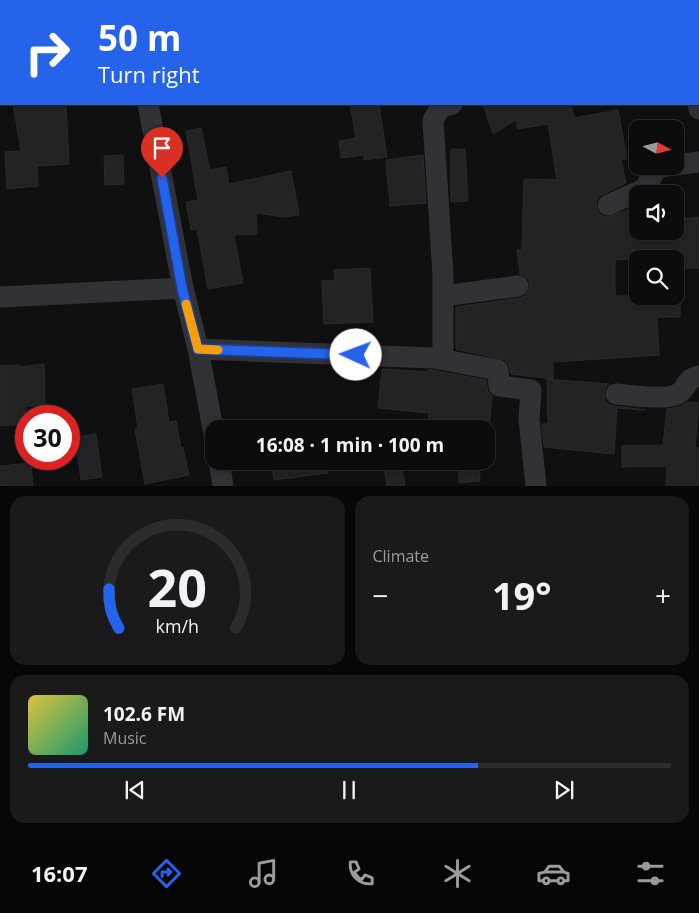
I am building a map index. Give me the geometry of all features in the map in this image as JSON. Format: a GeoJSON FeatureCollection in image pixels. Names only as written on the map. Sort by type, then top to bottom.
{"type":"FeatureCollection","features":[{"type":"Feature","properties":{"kind":"street"},"geometry":{"type":"LineString","coordinates":[[148,105],[182,288],[198,349],[211,420]]}},
{"type":"Feature","properties":{"kind":"street"},"geometry":{"type":"LineString","coordinates":[[443,359],[443,275],[432,120],[440,108],[449,105]]}},
{"type":"Feature","properties":{"kind":"street"},"geometry":{"type":"LineString","coordinates":[[684,164],[699,162]]}},
{"type":"Feature","properties":{"kind":"street"},"geometry":{"type":"LineString","coordinates":[[608,205],[644,189],[653,175]]}},
{"type":"Feature","properties":{"kind":"street"},"geometry":{"type":"LineString","coordinates":[[443,296],[518,286]]}},
{"type":"Feature","properties":{"kind":"street"},"geometry":{"type":"LineString","coordinates":[[0,298],[182,288]]}},
{"type":"Feature","properties":{"kind":"street"},"geometry":{"type":"LineString","coordinates":[[198,349],[434,358],[498,370],[498,386],[530,390],[529,419],[536,486]]}},
{"type":"Feature","properties":{"kind":"street"},"geometry":{"type":"LineString","coordinates":[[616,394],[664,398],[679,394],[688,380],[699,376]]}},
{"type":"Feature","properties":{"kind":"street"},"geometry":{"type":"LineString","coordinates":[[220,470],[223,486]]}},
{"type":"Feature","properties":{"kind":"building"},"geometry":{"type":"Polygon","coordinates":[[[13,105],[66,105],[69,164],[37,166],[38,186],[7,189],[5,152],[21,151],[13,105]]]}},
{"type":"Feature","properties":{"kind":"building"},"geometry":{"type":"Polygon","coordinates":[[[350,105],[379,105],[387,157],[364,160],[364,155],[341,158],[339,141],[356,138],[350,105]]]}},
{"type":"Feature","properties":{"kind":"building"},"geometry":{"type":"Polygon","coordinates":[[[483,105],[571,105],[574,118],[618,110],[627,159],[621,160],[626,183],[598,197],[596,203],[597,210],[601,215],[607,217],[629,210],[629,240],[684,240],[684,219],[699,217],[699,268],[684,268],[684,250],[629,250],[629,259],[615,260],[615,296],[629,296],[629,305],[680,305],[680,317],[657,317],[659,355],[553,362],[553,379],[511,374],[509,364],[505,360],[456,349],[456,307],[520,298],[529,291],[528,279],[520,274],[517,250],[522,250],[524,179],[557,180],[548,124],[518,129],[516,120],[493,134],[483,105]]]}},
{"type":"Feature","properties":{"kind":"building"},"geometry":{"type":"Polygon","coordinates":[[[201,128],[210,170],[226,167],[229,184],[291,171],[299,215],[284,217],[256,213],[257,234],[234,235],[243,283],[208,289],[197,229],[191,230],[186,202],[198,200],[186,131],[201,128]]]}},
{"type":"Feature","properties":{"kind":"building"},"geometry":{"type":"Polygon","coordinates":[[[451,149],[465,149],[468,201],[451,202],[451,149]]]}},
{"type":"Feature","properties":{"kind":"building"},"geometry":{"type":"Polygon","coordinates":[[[123,155],[124,184],[105,185],[104,156],[123,155]]]}},
{"type":"Feature","properties":{"kind":"building"},"geometry":{"type":"Polygon","coordinates":[[[423,155],[426,203],[390,206],[386,160],[423,155]]]}},
{"type":"Feature","properties":{"kind":"building"},"geometry":{"type":"Polygon","coordinates":[[[370,268],[373,322],[324,324],[322,281],[335,280],[334,270],[370,268]]]}},
{"type":"Feature","properties":{"kind":"building"},"geometry":{"type":"Polygon","coordinates":[[[44,364],[45,405],[15,405],[15,425],[0,426],[0,366],[19,365],[19,367],[44,364]]]}},
{"type":"Feature","properties":{"kind":"building"},"geometry":{"type":"Polygon","coordinates":[[[382,369],[427,372],[428,370],[433,370],[486,380],[488,392],[492,396],[490,420],[429,420],[429,413],[378,408],[382,369]]]}},
{"type":"Feature","properties":{"kind":"building"},"geometry":{"type":"Polygon","coordinates":[[[547,379],[609,384],[604,393],[608,404],[645,410],[617,408],[614,454],[544,447],[542,424],[548,424],[547,379]]]}},
{"type":"Feature","properties":{"kind":"building"},"geometry":{"type":"Polygon","coordinates":[[[163,384],[169,422],[176,421],[189,475],[145,484],[135,429],[138,428],[132,389],[163,384]]]}},
{"type":"Feature","properties":{"kind":"building"},"geometry":{"type":"Polygon","coordinates":[[[688,402],[699,403],[695,448],[699,448],[699,486],[666,486],[667,466],[622,467],[622,446],[663,445],[667,409],[679,407],[688,402]]]}},
{"type":"Feature","properties":{"kind":"building"},"geometry":{"type":"Polygon","coordinates":[[[96,434],[102,477],[81,480],[80,436],[96,434]]]}},
{"type":"Feature","properties":{"kind":"building"},"geometry":{"type":"Polygon","coordinates":[[[15,465],[15,470],[32,470],[33,486],[0,486],[0,466],[15,465]]]}},
{"type":"Feature","properties":{"kind":"building"},"geometry":{"type":"Polygon","coordinates":[[[272,470],[328,470],[328,473],[274,480],[272,470]]]}},
{"type":"Feature","properties":{"kind":"building"},"geometry":{"type":"Polygon","coordinates":[[[384,470],[402,470],[405,486],[387,486],[384,470]]]}},
{"type":"Feature","properties":{"kind":"building"},"geometry":{"type":"Polygon","coordinates":[[[458,470],[479,470],[480,481],[459,483],[458,470]]]}},
{"type":"Feature","properties":{"kind":"slow traffic"},"geometry":{"type":"LineString","coordinates":[[186,304],[198,349],[218,350]]}},
{"type":"Feature","properties":{"kind":"route"},"geometry":{"type":"LineString","coordinates":[[162,178],[182,288],[198,349],[356,355]]}}]}
